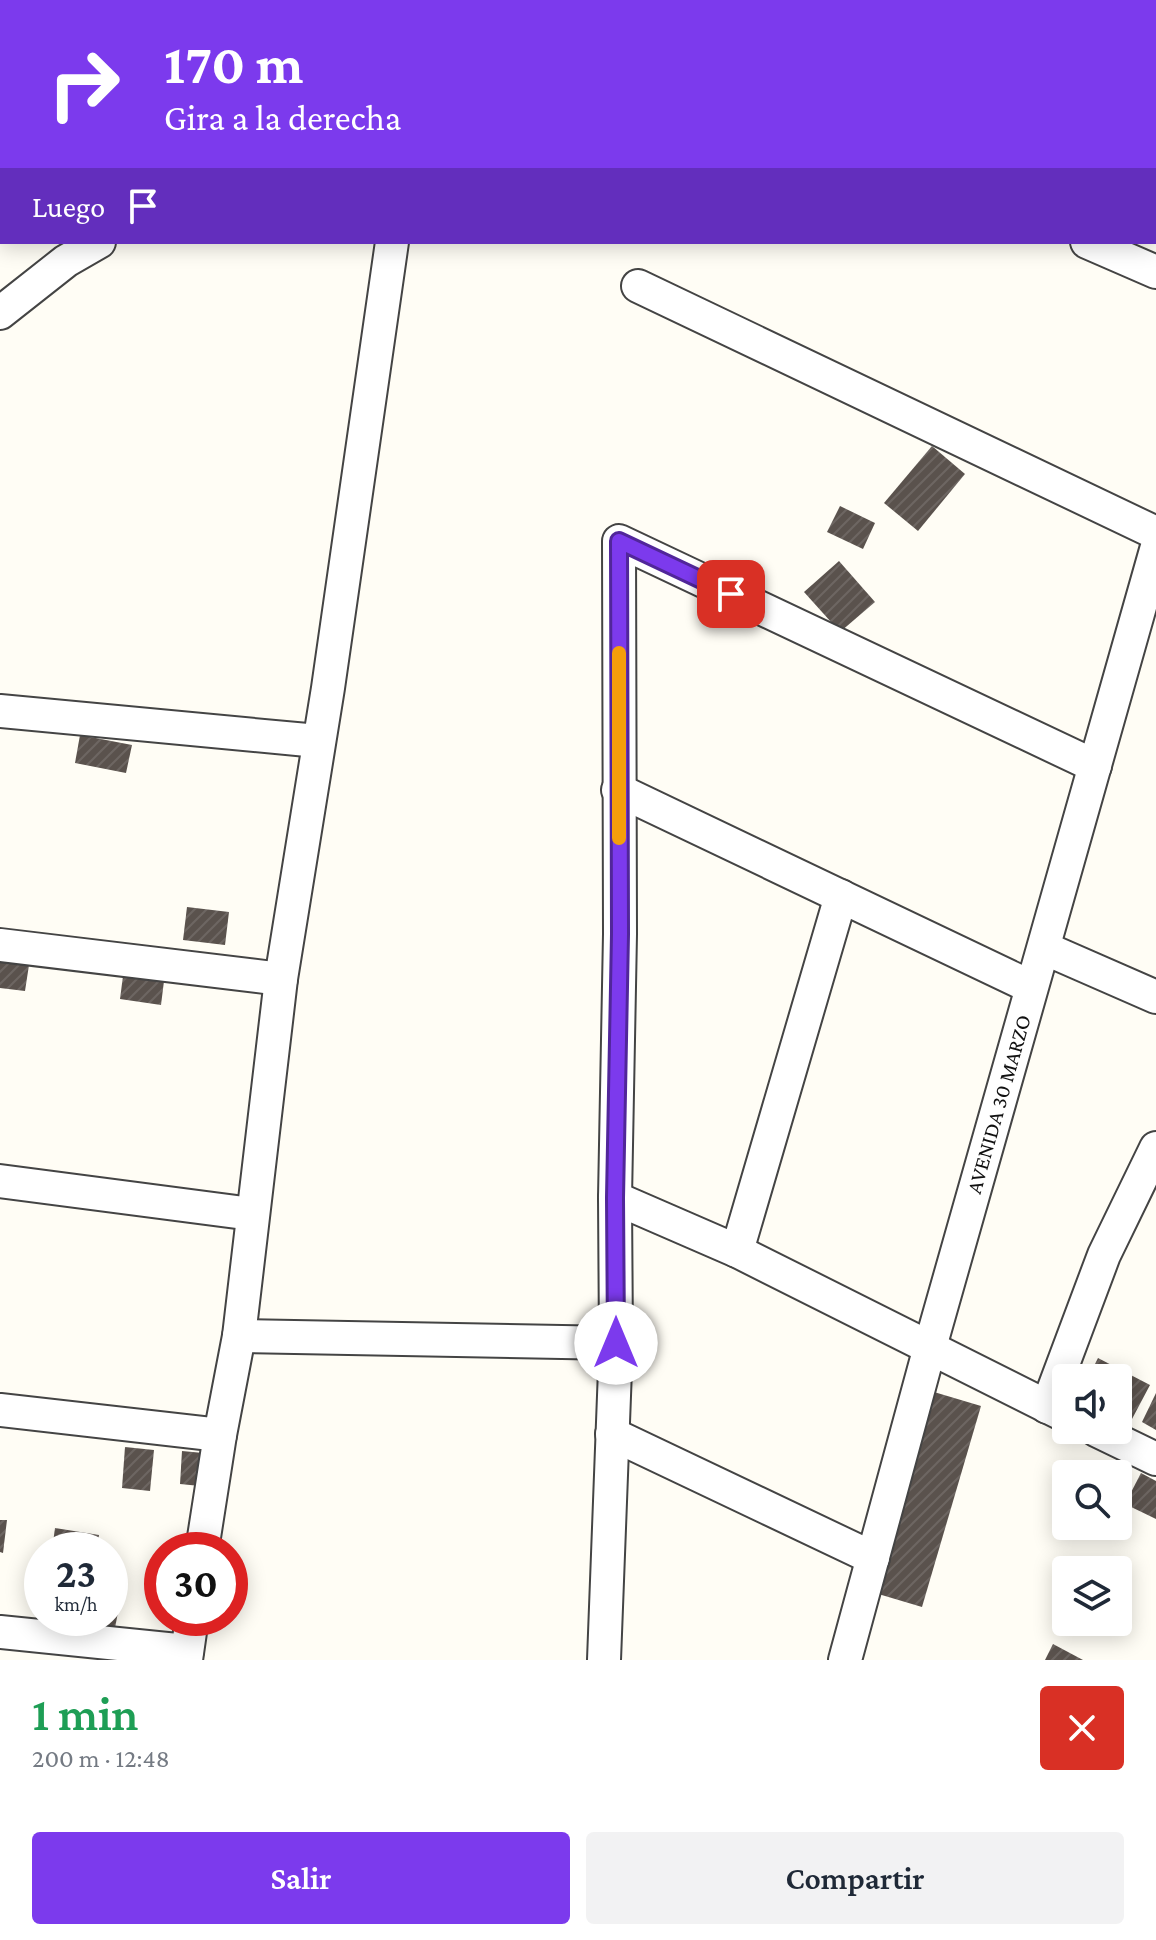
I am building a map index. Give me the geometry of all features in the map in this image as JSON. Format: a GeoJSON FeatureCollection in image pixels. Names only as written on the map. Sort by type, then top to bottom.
{"type":"FeatureCollection","features":[{"type":"Feature","properties":{"kind":"street"},"geometry":{"type":"LineString","coordinates":[[0,313],[63,252],[92,244]]}},
{"type":"Feature","properties":{"kind":"street"},"geometry":{"type":"LineString","coordinates":[[205,1532],[239,1336],[281,979],[392,244]]}},
{"type":"Feature","properties":{"kind":"street"},"geometry":{"type":"LineString","coordinates":[[1092,244],[1156,272]]}},
{"type":"Feature","properties":{"kind":"street"},"geometry":{"type":"LineString","coordinates":[[638,286],[1156,533]]}},
{"type":"Feature","properties":{"kind":"street"},"geometry":{"type":"LineString","coordinates":[[604,1660],[616,1343],[615,1198],[620,934],[619,541],[1095,766]]}},
{"type":"Feature","properties":{"kind":"street","name":"AVENIDA 30 MARZO"},"geometry":{"type":"LineString","coordinates":[[845,1660],[930,1347],[1156,550]]}},
{"type":"Feature","properties":{"kind":"street"},"geometry":{"type":"LineString","coordinates":[[0,711],[318,741]]}},
{"type":"Feature","properties":{"kind":"street"},"geometry":{"type":"LineString","coordinates":[[618,790],[1031,987]]}},
{"type":"Feature","properties":{"kind":"street"},"geometry":{"type":"LineString","coordinates":[[737,1251],[841,896]]}},
{"type":"Feature","properties":{"kind":"street"},"geometry":{"type":"LineString","coordinates":[[0,945],[281,979]]}},
{"type":"Feature","properties":{"kind":"street"},"geometry":{"type":"LineString","coordinates":[[1044,948],[1156,997]]}},
{"type":"Feature","properties":{"kind":"street"},"geometry":{"type":"LineString","coordinates":[[1071,1364],[1104,1255],[1156,1148]]}},
{"type":"Feature","properties":{"kind":"street"},"geometry":{"type":"LineString","coordinates":[[0,1181],[252,1214]]}},
{"type":"Feature","properties":{"kind":"street"},"geometry":{"type":"LineString","coordinates":[[615,1198],[737,1251],[1052,1409]]}},
{"type":"Feature","properties":{"kind":"street"},"geometry":{"type":"LineString","coordinates":[[239,1336],[616,1343]]}},
{"type":"Feature","properties":{"kind":"street"},"geometry":{"type":"LineString","coordinates":[[0,1410],[220,1435]]}},
{"type":"Feature","properties":{"kind":"street"},"geometry":{"type":"LineString","coordinates":[[612,1434],[873,1558]]}},
{"type":"Feature","properties":{"kind":"street"},"geometry":{"type":"LineString","coordinates":[[1125,1444],[1156,1459]]}},
{"type":"Feature","properties":{"kind":"street"},"geometry":{"type":"LineString","coordinates":[[0,1632],[186,1656],[189,1636]]}},
{"type":"Feature","properties":{"kind":"building"},"geometry":{"type":"Polygon","coordinates":[[[932,446],[965,474],[918,531],[884,503],[932,446]]]}},
{"type":"Feature","properties":{"kind":"building"},"geometry":{"type":"Polygon","coordinates":[[[840,506],[875,523],[863,549],[827,532],[840,506]]]}},
{"type":"Feature","properties":{"kind":"building"},"geometry":{"type":"Polygon","coordinates":[[[839,561],[875,602],[840,632],[804,592],[839,561]]]}},
{"type":"Feature","properties":{"kind":"building"},"geometry":{"type":"Polygon","coordinates":[[[80,735],[132,745],[126,773],[75,763],[80,735]]]}},
{"type":"Feature","properties":{"kind":"building"},"geometry":{"type":"Polygon","coordinates":[[[187,907],[229,912],[225,945],[183,940],[187,907]]]}},
{"type":"Feature","properties":{"kind":"building"},"geometry":{"type":"Polygon","coordinates":[[[0,961],[29,965],[25,991],[0,988],[0,961]]]}},
{"type":"Feature","properties":{"kind":"building"},"geometry":{"type":"Polygon","coordinates":[[[123,976],[164,981],[161,1005],[120,999],[123,976]]]}},
{"type":"Feature","properties":{"kind":"building"},"geometry":{"type":"Polygon","coordinates":[[[1098,1358],[1110,1364],[1095,1364],[1098,1358]]]}},
{"type":"Feature","properties":{"kind":"building"},"geometry":{"type":"Polygon","coordinates":[[[1132,1376],[1150,1385],[1132,1419],[1132,1376]]]}},
{"type":"Feature","properties":{"kind":"building"},"geometry":{"type":"Polygon","coordinates":[[[934,1392],[981,1406],[922,1607],[875,1593],[934,1392]]]}},
{"type":"Feature","properties":{"kind":"building"},"geometry":{"type":"Polygon","coordinates":[[[1156,1393],[1156,1430],[1142,1422],[1156,1393]]]}},
{"type":"Feature","properties":{"kind":"building"},"geometry":{"type":"Polygon","coordinates":[[[125,1447],[154,1450],[150,1491],[122,1488],[125,1447]]]}},
{"type":"Feature","properties":{"kind":"building"},"geometry":{"type":"Polygon","coordinates":[[[182,1451],[203,1453],[200,1486],[180,1484],[182,1451]]]}},
{"type":"Feature","properties":{"kind":"building"},"geometry":{"type":"Polygon","coordinates":[[[1141,1473],[1156,1481],[1156,1519],[1132,1507],[1132,1490],[1141,1473]]]}},
{"type":"Feature","properties":{"kind":"building"},"geometry":{"type":"Polygon","coordinates":[[[0,1520],[7,1520],[3,1553],[0,1552],[0,1520]]]}},
{"type":"Feature","properties":{"kind":"building"},"geometry":{"type":"Polygon","coordinates":[[[55,1528],[80,1532],[54,1532],[55,1528]]]}},
{"type":"Feature","properties":{"kind":"building"},"geometry":{"type":"Polygon","coordinates":[[[1053,1644],[1083,1660],[1045,1660],[1053,1644]]]}},
{"type":"Feature","properties":{"kind":"slow traffic"},"geometry":{"type":"LineString","coordinates":[[619,653],[619,838]]}},
{"type":"Feature","properties":{"kind":"route"},"geometry":{"type":"LineString","coordinates":[[616,1343],[615,1198],[620,934],[619,541],[731,594]]}}]}
